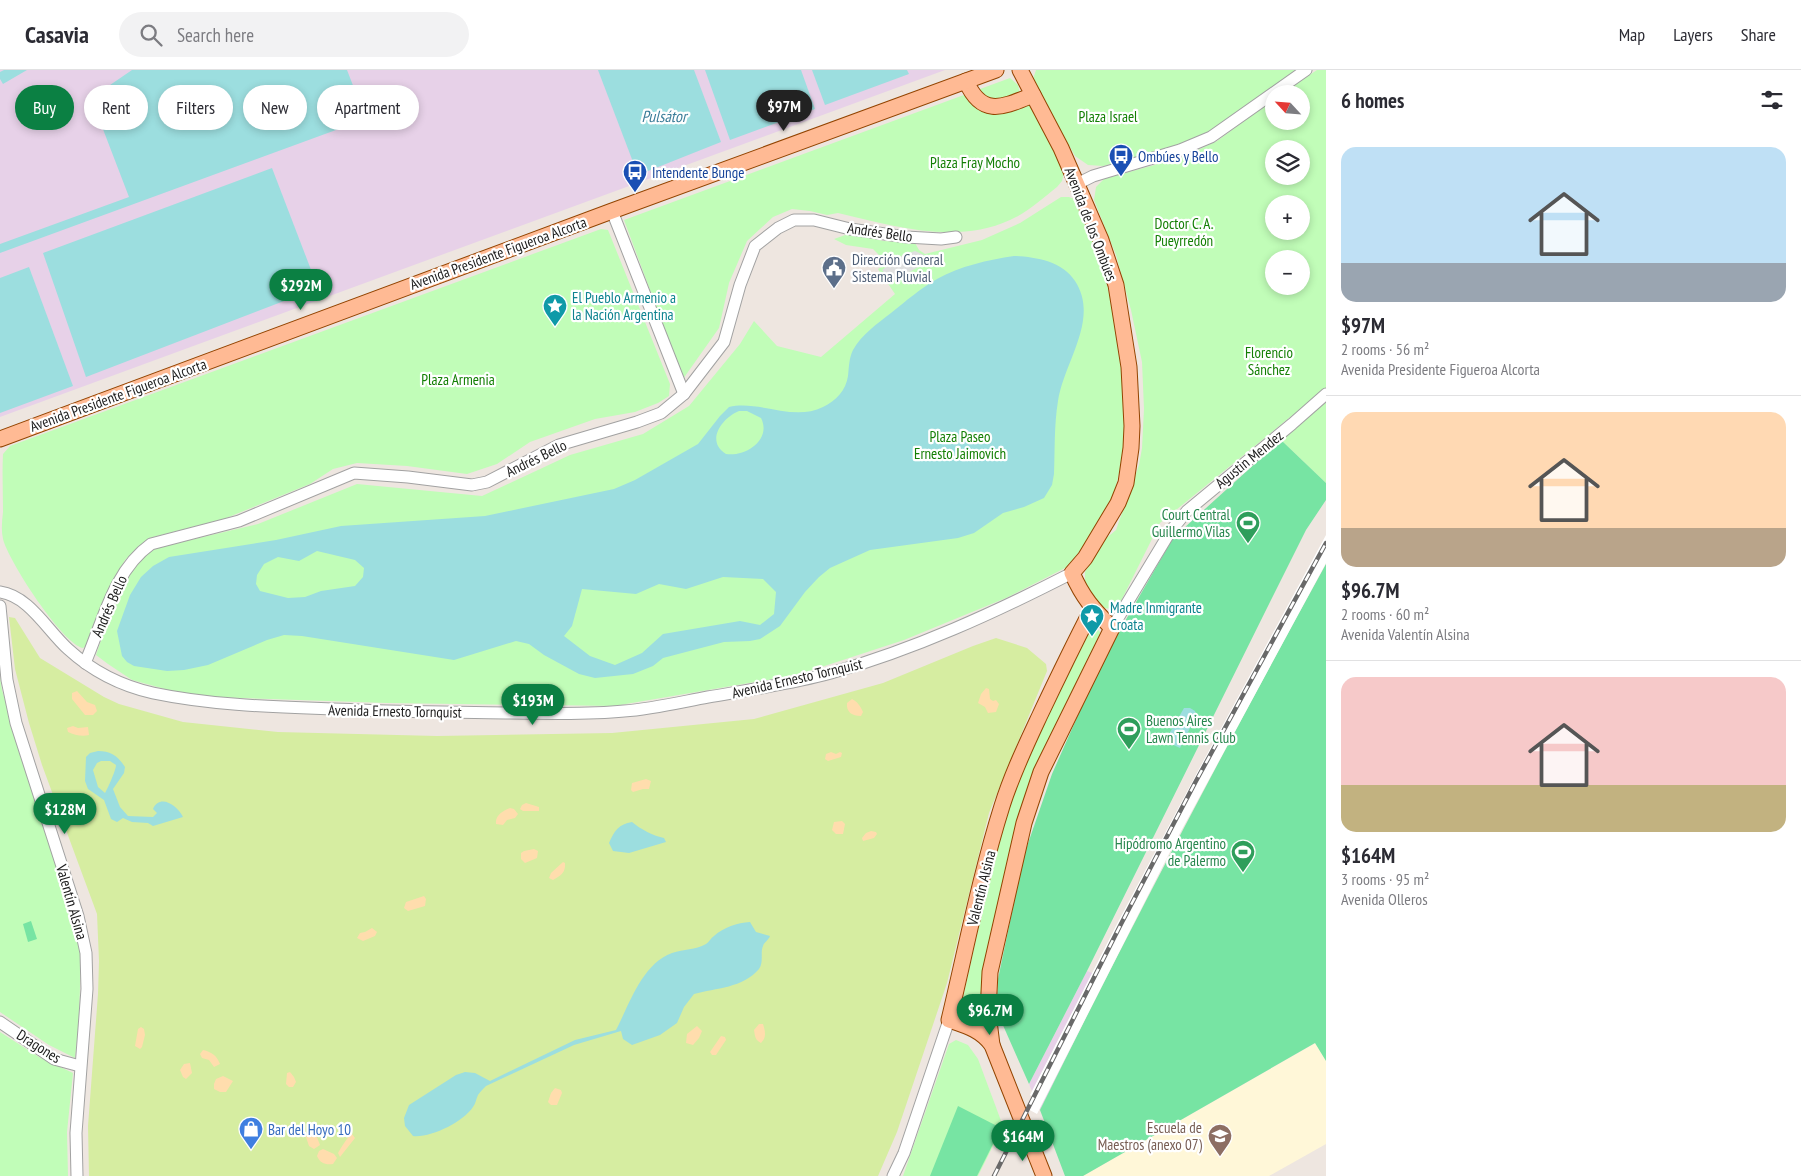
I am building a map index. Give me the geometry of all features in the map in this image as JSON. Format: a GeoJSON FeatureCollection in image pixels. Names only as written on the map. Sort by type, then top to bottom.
{"type":"FeatureCollection","features":[{"type":"Feature","properties":{"kind":"main road","name":"Avenida Presidente Figueroa Alcorta"},"geometry":{"type":"LineString","coordinates":[[0,439],[996,70]]}},
{"type":"Feature","properties":{"kind":"main road","name":"Avenida de los Ombúes"},"geometry":{"type":"LineString","coordinates":[[1020,70],[1061,148],[1101,240],[1116,285],[1130,367],[1132,426],[1130,463],[1126,483],[1121,496],[1084,558],[1072,573]]}},
{"type":"Feature","properties":{"kind":"main road"},"geometry":{"type":"LineString","coordinates":[[966,81],[971,93],[984,106],[1004,106],[1033,95]]}},
{"type":"Feature","properties":{"kind":"main road"},"geometry":{"type":"LineString","coordinates":[[1072,573],[1092,609],[1112,628]]}},
{"type":"Feature","properties":{"kind":"main road","name":"Valentín Alsina"},"geometry":{"type":"LineString","coordinates":[[949,1020],[987,861],[1014,772],[1092,609]]}},
{"type":"Feature","properties":{"kind":"main road","name":"Valentín Alsina"},"geometry":{"type":"LineString","coordinates":[[992,1045],[988,997],[995,949],[1024,823],[1041,772],[1112,628]]}},
{"type":"Feature","properties":{"kind":"main road"},"geometry":{"type":"LineString","coordinates":[[969,1027],[980,1025],[988,1013]]}},
{"type":"Feature","properties":{"kind":"main road"},"geometry":{"type":"LineString","coordinates":[[949,1020],[984,1034],[992,1045],[1044,1176]]}},
{"type":"Feature","properties":{"kind":"street"},"geometry":{"type":"LineString","coordinates":[[1077,184],[1093,176],[1180,150],[1211,137],[1306,70]]}},
{"type":"Feature","properties":{"kind":"street"},"geometry":{"type":"LineString","coordinates":[[612,211],[684,394]]}},
{"type":"Feature","properties":{"kind":"street","name":"Andrés Bello"},"geometry":{"type":"LineString","coordinates":[[85,663],[122,575],[139,552],[151,544],[239,521],[354,474],[408,477],[472,484],[487,482],[559,445],[661,413],[684,394],[724,342],[740,285],[755,246],[778,228],[794,220],[814,220],[850,229],[906,237],[956,238]]}},
{"type":"Feature","properties":{"kind":"street","name":"Agustin Mendez"},"geometry":{"type":"LineString","coordinates":[[1112,628],[1170,532],[1187,510],[1326,394]]}},
{"type":"Feature","properties":{"kind":"street","name":"Avenida Ernesto Tornquist"},"geometry":{"type":"LineString","coordinates":[[0,592],[21,599],[52,634],[85,663],[116,681],[132,687],[174,697],[285,707],[393,712],[577,714],[627,711],[828,674],[920,644],[1021,600],[1072,573]]}},
{"type":"Feature","properties":{"kind":"street","name":"Valentín Alsina"},"geometry":{"type":"LineString","coordinates":[[0,606],[7,680],[16,723],[78,916],[86,953],[87,989],[76,1133],[77,1176]]}},
{"type":"Feature","properties":{"kind":"street","name":"Valentín Alsina"},"geometry":{"type":"LineString","coordinates":[[893,1176],[904,1153],[949,1020]]}},
{"type":"Feature","properties":{"kind":"street","name":"Dragones"},"geometry":{"type":"LineString","coordinates":[[0,1022],[54,1059],[80,1066]]}},
{"type":"Feature","properties":{"kind":"shaded area"},"geometry":{"type":"Polygon","coordinates":[[[0,70],[945,70],[0,417],[0,70]]]}},
{"type":"Feature","properties":{"kind":"shaded area"},"geometry":{"type":"Polygon","coordinates":[[[915,251],[924,255],[920,266],[892,282],[882,270],[903,255],[915,251]]]}},
{"type":"Feature","properties":{"kind":"shaded area"},"geometry":{"type":"Polygon","coordinates":[[[1087,971],[1105,978],[1040,1110],[1029,1084],[1087,971]]]}},
{"type":"Feature","properties":{"kind":"shaded area"},"geometry":{"type":"Polygon","coordinates":[[[1326,1037],[1326,1144],[1269,1176],[1083,1176],[1326,1037]]]}},
{"type":"Feature","properties":{"kind":"green space","name":"Plaza Israel"},"geometry":{"type":"Polygon","coordinates":[[[1036,70],[1296,70],[1275,85],[1265,85],[1265,92],[1209,133],[1180,146],[1103,166],[1088,165],[1075,156],[1033,79],[1036,70]]]}},
{"type":"Feature","properties":{"kind":"green space","name":"Doctor C. A. Pueyrredón"},"geometry":{"type":"Polygon","coordinates":[[[1317,70],[1326,70],[1326,388],[1160,523],[1120,603],[1112,609],[1104,608],[1099,605],[1085,586],[1085,572],[1104,540],[1116,530],[1139,465],[1144,409],[1142,362],[1131,310],[1116,255],[1094,200],[1096,187],[1104,179],[1183,157],[1217,141],[1265,106],[1265,130],[1310,130],[1310,85],[1294,85],[1317,70]]]}},
{"type":"Feature","properties":{"kind":"green space","name":"Plaza Fray Mocho"},"geometry":{"type":"Polygon","coordinates":[[[1010,78],[1018,85],[1020,94],[1031,103],[1056,153],[1064,172],[1062,181],[1057,187],[1035,205],[1010,220],[968,231],[924,231],[902,228],[838,213],[827,215],[792,209],[773,217],[747,241],[729,283],[719,328],[683,379],[624,220],[1010,78]]]}},
{"type":"Feature","properties":{"kind":"green space","name":"Plaza Paseo Ernesto Jaimovich"},"geometry":{"type":"Polygon","coordinates":[[[1061,197],[1077,200],[1096,245],[1110,296],[1122,365],[1125,396],[1124,446],[1113,498],[1088,541],[1067,567],[1006,598],[904,640],[797,675],[614,706],[387,703],[211,697],[172,691],[132,680],[96,655],[118,595],[126,580],[144,556],[156,548],[258,524],[357,484],[482,496],[570,455],[643,434],[689,406],[740,344],[754,321],[777,346],[821,357],[895,294],[878,269],[887,263],[873,249],[846,245],[834,239],[848,234],[884,241],[915,243],[919,250],[925,254],[982,240],[1020,223],[1061,197]]]}},
{"type":"Feature","properties":{"kind":"green space","name":"Plaza Armenia"},"geometry":{"type":"Polygon","coordinates":[[[601,229],[608,230],[670,384],[669,396],[658,403],[635,412],[595,419],[530,442],[497,464],[467,474],[407,466],[357,463],[333,469],[310,484],[224,519],[149,538],[125,560],[109,591],[91,642],[83,648],[62,632],[25,582],[3,539],[3,454],[10,446],[601,229]]]}},
{"type":"Feature","properties":{"kind":"green space"},"geometry":{"type":"Polygon","coordinates":[[[1326,401],[1326,483],[1281,440],[1326,401]]]}},
{"type":"Feature","properties":{"kind":"green space","name":"Buenos Aires Lawn Tennis Club"},"geometry":{"type":"Polygon","coordinates":[[[1281,440],[1326,483],[1326,500],[1306,530],[1029,1084],[1002,1023],[997,1003],[998,979],[1024,855],[1052,774],[1102,661],[1173,538],[1281,440]]]}},
{"type":"Feature","properties":{"kind":"green space","name":"Hipódromo Argentino de Palermo"},"geometry":{"type":"Polygon","coordinates":[[[1326,564],[1326,1061],[1315,1043],[1083,1176],[1065,1176],[1040,1110],[1180,836],[1326,564]]]}},
{"type":"Feature","properties":{"kind":"green space"},"geometry":{"type":"Polygon","coordinates":[[[9,617],[15,618],[40,658],[119,704],[183,722],[278,732],[437,736],[612,733],[754,719],[883,683],[996,638],[1027,648],[1046,664],[1047,671],[989,813],[947,983],[897,1132],[878,1176],[89,1176],[88,1126],[98,994],[97,914],[42,765],[29,723],[15,669],[9,617]]]}},
{"type":"Feature","properties":{"kind":"green space"},"geometry":{"type":"Polygon","coordinates":[[[1091,625],[1096,627],[1103,636],[1069,704],[985,972],[979,1018],[974,1021],[959,1016],[995,855],[1006,815],[1022,769],[1091,625]]]}},
{"type":"Feature","properties":{"kind":"green space"},"geometry":{"type":"Polygon","coordinates":[[[0,677],[2,690],[73,920],[81,952],[79,1022],[75,1058],[49,1045],[0,1012],[0,677]]]}},
{"type":"Feature","properties":{"kind":"green space"},"geometry":{"type":"Polygon","coordinates":[[[31,921],[37,939],[28,942],[23,924],[31,921]]]}},
{"type":"Feature","properties":{"kind":"green space"},"geometry":{"type":"Polygon","coordinates":[[[0,1032],[39,1057],[73,1073],[67,1132],[68,1176],[0,1176],[0,1032]]]}},
{"type":"Feature","properties":{"kind":"green space"},"geometry":{"type":"Polygon","coordinates":[[[956,1040],[968,1045],[978,1059],[1003,1126],[978,1176],[903,1176],[949,1044],[956,1040]]]}},
{"type":"Feature","properties":{"kind":"green space"},"geometry":{"type":"Polygon","coordinates":[[[958,1106],[1001,1128],[977,1176],[930,1176],[958,1106]]]}},
{"type":"Feature","properties":{"kind":"sand"},"geometry":{"type":"Polygon","coordinates":[[[986,688],[989,689],[990,699],[996,700],[999,704],[996,712],[988,713],[985,707],[978,703],[981,694],[986,688]]]}},
{"type":"Feature","properties":{"kind":"sand"},"geometry":{"type":"Polygon","coordinates":[[[77,691],[87,702],[95,705],[97,711],[93,715],[85,715],[72,699],[72,693],[77,691]]]}},
{"type":"Feature","properties":{"kind":"sand"},"geometry":{"type":"Polygon","coordinates":[[[852,699],[862,710],[861,716],[852,714],[849,711],[847,703],[852,699]]]}},
{"type":"Feature","properties":{"kind":"sand"},"geometry":{"type":"Polygon","coordinates":[[[73,726],[78,728],[88,727],[89,735],[84,736],[68,732],[67,728],[73,726]]]}},
{"type":"Feature","properties":{"kind":"sand"},"geometry":{"type":"Polygon","coordinates":[[[831,752],[836,754],[842,753],[841,757],[828,761],[825,759],[826,754],[831,752]]]}},
{"type":"Feature","properties":{"kind":"sand"},"geometry":{"type":"Polygon","coordinates":[[[646,779],[651,781],[649,789],[633,792],[631,790],[632,783],[646,779]]]}},
{"type":"Feature","properties":{"kind":"sand"},"geometry":{"type":"Polygon","coordinates":[[[526,803],[539,807],[539,811],[523,811],[520,809],[526,803]]]}},
{"type":"Feature","properties":{"kind":"sand"},"geometry":{"type":"Polygon","coordinates":[[[510,808],[514,809],[518,814],[515,818],[507,820],[503,825],[496,824],[498,816],[510,808]]]}},
{"type":"Feature","properties":{"kind":"sand"},"geometry":{"type":"Polygon","coordinates":[[[842,821],[845,824],[843,834],[836,834],[832,830],[834,822],[842,821]]]}},
{"type":"Feature","properties":{"kind":"sand"},"geometry":{"type":"Polygon","coordinates":[[[871,831],[877,834],[874,838],[863,841],[862,838],[866,833],[871,831]]]}},
{"type":"Feature","properties":{"kind":"sand"},"geometry":{"type":"Polygon","coordinates":[[[534,849],[538,851],[537,858],[525,863],[521,859],[521,853],[534,849]]]}},
{"type":"Feature","properties":{"kind":"sand"},"geometry":{"type":"Polygon","coordinates":[[[563,862],[565,863],[565,869],[562,874],[553,880],[549,878],[551,873],[563,862]]]}},
{"type":"Feature","properties":{"kind":"sand"},"geometry":{"type":"Polygon","coordinates":[[[424,896],[426,899],[425,906],[408,911],[404,908],[406,902],[424,896]]]}},
{"type":"Feature","properties":{"kind":"sand"},"geometry":{"type":"Polygon","coordinates":[[[372,928],[377,932],[375,936],[363,941],[357,938],[360,933],[372,928]]]}},
{"type":"Feature","properties":{"kind":"sand"},"geometry":{"type":"Polygon","coordinates":[[[759,1024],[763,1024],[765,1032],[761,1043],[756,1039],[754,1030],[759,1024]]]}},
{"type":"Feature","properties":{"kind":"sand"},"geometry":{"type":"Polygon","coordinates":[[[697,1026],[702,1031],[699,1038],[693,1045],[686,1043],[687,1034],[697,1026]]]}},
{"type":"Feature","properties":{"kind":"sand"},"geometry":{"type":"Polygon","coordinates":[[[141,1027],[144,1029],[145,1035],[140,1049],[135,1046],[138,1029],[141,1027]]]}},
{"type":"Feature","properties":{"kind":"sand"},"geometry":{"type":"Polygon","coordinates":[[[721,1036],[725,1037],[726,1040],[716,1055],[712,1055],[710,1052],[721,1036]]]}},
{"type":"Feature","properties":{"kind":"sand"},"geometry":{"type":"Polygon","coordinates":[[[203,1050],[214,1055],[220,1064],[214,1067],[209,1060],[202,1058],[200,1054],[203,1050]]]}},
{"type":"Feature","properties":{"kind":"sand"},"geometry":{"type":"Polygon","coordinates":[[[190,1063],[192,1073],[186,1079],[180,1070],[184,1064],[190,1063]]]}},
{"type":"Feature","properties":{"kind":"sand"},"geometry":{"type":"Polygon","coordinates":[[[290,1072],[296,1082],[293,1087],[289,1087],[286,1084],[287,1073],[290,1072]]]}},
{"type":"Feature","properties":{"kind":"sand"},"geometry":{"type":"Polygon","coordinates":[[[223,1076],[233,1081],[226,1092],[220,1092],[214,1089],[214,1084],[216,1079],[223,1076]]]}},
{"type":"Feature","properties":{"kind":"sand"},"geometry":{"type":"Polygon","coordinates":[[[555,1088],[561,1090],[562,1093],[557,1105],[551,1105],[548,1102],[555,1088]]]}},
{"type":"Feature","properties":{"kind":"sand"},"geometry":{"type":"Polygon","coordinates":[[[311,1129],[315,1132],[320,1145],[314,1149],[309,1146],[306,1137],[311,1129]]]}},
{"type":"Feature","properties":{"kind":"sand"},"geometry":{"type":"Polygon","coordinates":[[[352,1134],[355,1138],[340,1157],[338,1153],[352,1134]]]}},
{"type":"Feature","properties":{"kind":"sand"},"geometry":{"type":"Polygon","coordinates":[[[323,1149],[334,1154],[337,1158],[333,1164],[323,1163],[318,1158],[319,1151],[323,1149]]]}},
{"type":"Feature","properties":{"kind":"water"},"geometry":{"type":"Polygon","coordinates":[[[4,70],[27,70],[3,84],[0,79],[0,72],[4,70]]]}},
{"type":"Feature","properties":{"kind":"water"},"geometry":{"type":"Polygon","coordinates":[[[132,70],[347,70],[353,85],[317,85],[317,130],[336,130],[0,253],[0,244],[129,197],[103,130],[148,130],[148,85],[110,85],[132,70]]]}},
{"type":"Feature","properties":{"kind":"water","name":"Pulsátor"},"geometry":{"type":"Polygon","coordinates":[[[598,70],[694,70],[721,142],[638,175],[598,70]]]}},
{"type":"Feature","properties":{"kind":"water"},"geometry":{"type":"Polygon","coordinates":[[[705,70],[801,70],[815,109],[730,140],[705,70]]]}},
{"type":"Feature","properties":{"kind":"water"},"geometry":{"type":"Polygon","coordinates":[[[812,70],[907,70],[909,74],[825,105],[812,70]]]}},
{"type":"Feature","properties":{"kind":"water"},"geometry":{"type":"Polygon","coordinates":[[[272,168],[318,288],[86,377],[43,253],[272,168]]]}},
{"type":"Feature","properties":{"kind":"water"},"geometry":{"type":"Polygon","coordinates":[[[1014,256],[1048,261],[1070,274],[1082,295],[1084,310],[1078,341],[1061,386],[1055,428],[1054,474],[1052,485],[1044,498],[1024,507],[1003,513],[974,533],[958,538],[870,550],[830,568],[805,592],[780,626],[760,639],[724,642],[663,658],[653,666],[633,674],[595,678],[579,674],[544,655],[529,644],[516,641],[454,660],[302,636],[284,635],[267,640],[208,665],[167,671],[134,666],[122,656],[117,631],[130,595],[141,577],[153,566],[169,557],[276,540],[341,526],[485,516],[614,489],[635,480],[698,444],[729,407],[753,406],[788,412],[800,412],[812,411],[828,405],[840,394],[845,386],[853,350],[865,334],[875,325],[919,291],[946,274],[965,267],[1014,256]],[[739,411],[727,419],[718,430],[717,443],[726,454],[741,453],[748,450],[760,440],[763,433],[761,418],[747,411],[739,411]],[[317,551],[299,561],[278,557],[264,564],[257,575],[256,584],[260,591],[288,598],[305,597],[321,591],[355,586],[363,577],[364,568],[355,560],[317,551]],[[723,577],[686,589],[659,584],[636,594],[582,589],[572,626],[564,636],[590,656],[615,665],[642,653],[663,634],[740,621],[760,625],[774,614],[776,592],[763,579],[723,577]]]}},
{"type":"Feature","properties":{"kind":"water"},"geometry":{"type":"Polygon","coordinates":[[[29,267],[73,386],[0,413],[0,278],[29,267]]]}},
{"type":"Feature","properties":{"kind":"water"},"geometry":{"type":"Polygon","coordinates":[[[1184,708],[1190,708],[1195,711],[1196,716],[1180,748],[1165,741],[1184,708]]]}},
{"type":"Feature","properties":{"kind":"water"},"geometry":{"type":"Polygon","coordinates":[[[103,751],[110,753],[117,757],[125,767],[124,773],[113,789],[120,807],[128,816],[153,817],[157,813],[153,809],[156,804],[164,802],[173,805],[183,817],[153,826],[148,823],[132,822],[123,818],[117,822],[111,819],[104,800],[88,789],[85,781],[86,757],[90,753],[103,751]],[[110,761],[97,763],[93,770],[98,787],[105,793],[116,767],[110,761]]]}},
{"type":"Feature","properties":{"kind":"water"},"geometry":{"type":"Polygon","coordinates":[[[632,822],[647,832],[664,838],[666,842],[629,853],[613,851],[609,843],[615,832],[620,826],[632,822]]]}},
{"type":"Feature","properties":{"kind":"water"},"geometry":{"type":"Polygon","coordinates":[[[750,922],[756,932],[770,936],[763,946],[759,969],[753,975],[737,984],[694,994],[684,1007],[677,1023],[660,1035],[632,1045],[623,1039],[621,1031],[574,1045],[486,1086],[478,1095],[474,1106],[468,1113],[446,1128],[429,1134],[413,1136],[405,1126],[404,1118],[409,1105],[456,1075],[465,1072],[475,1073],[490,1081],[575,1040],[616,1030],[645,975],[662,958],[672,953],[702,946],[726,928],[750,922]]]}},
{"type":"Feature","properties":{"kind":"pier"},"geometry":{"type":"Polygon","coordinates":[[[1326,535],[1326,563],[1173,846],[1037,1114],[1026,1108],[1032,1096],[1030,1095],[1118,922],[1326,535]]]}},
{"type":"Feature","properties":{"kind":"railway"},"geometry":{"type":"LineString","coordinates":[[994,1176],[1121,924],[1196,781],[1326,543]]}},
{"type":"Feature","properties":{"kind":"place","name":"Ombúes y Bello"},"geometry":{"type":"Point","coordinates":[1121,177]}},
{"type":"Feature","properties":{"kind":"place","name":"Intendente Bunge"},"geometry":{"type":"Point","coordinates":[635,193]}},
{"type":"Feature","properties":{"kind":"place","name":"Dirección General Sistema Pluvial"},"geometry":{"type":"Point","coordinates":[834,289]}},
{"type":"Feature","properties":{"kind":"place","name":"El Pueblo Armenio a la Nación Argentina"},"geometry":{"type":"Point","coordinates":[555,327]}},
{"type":"Feature","properties":{"kind":"place","name":"Court Central Guillermo Vilas"},"geometry":{"type":"Point","coordinates":[1248,544]}},
{"type":"Feature","properties":{"kind":"place","name":"Madre Inmigrante Croata"},"geometry":{"type":"Point","coordinates":[1092,637]}},
{"type":"Feature","properties":{"kind":"place","name":"Buenos Aires Lawn Tennis Club"},"geometry":{"type":"Point","coordinates":[1129,750]}},
{"type":"Feature","properties":{"kind":"place","name":"Hipódromo Argentino de Palermo"},"geometry":{"type":"Point","coordinates":[1243,873]}},
{"type":"Feature","properties":{"kind":"place","name":"Bar del Hoyo 10"},"geometry":{"type":"Point","coordinates":[251,1150]}},
{"type":"Feature","properties":{"kind":"place","name":"Escuela de Maestros (anexo 07)"},"geometry":{"type":"Point","coordinates":[1220,1157]}},
{"type":"Feature","properties":{"kind":"park label","name":"Florencio Sánchez"},"geometry":{"type":"Point","coordinates":[1269,360]}}]}
